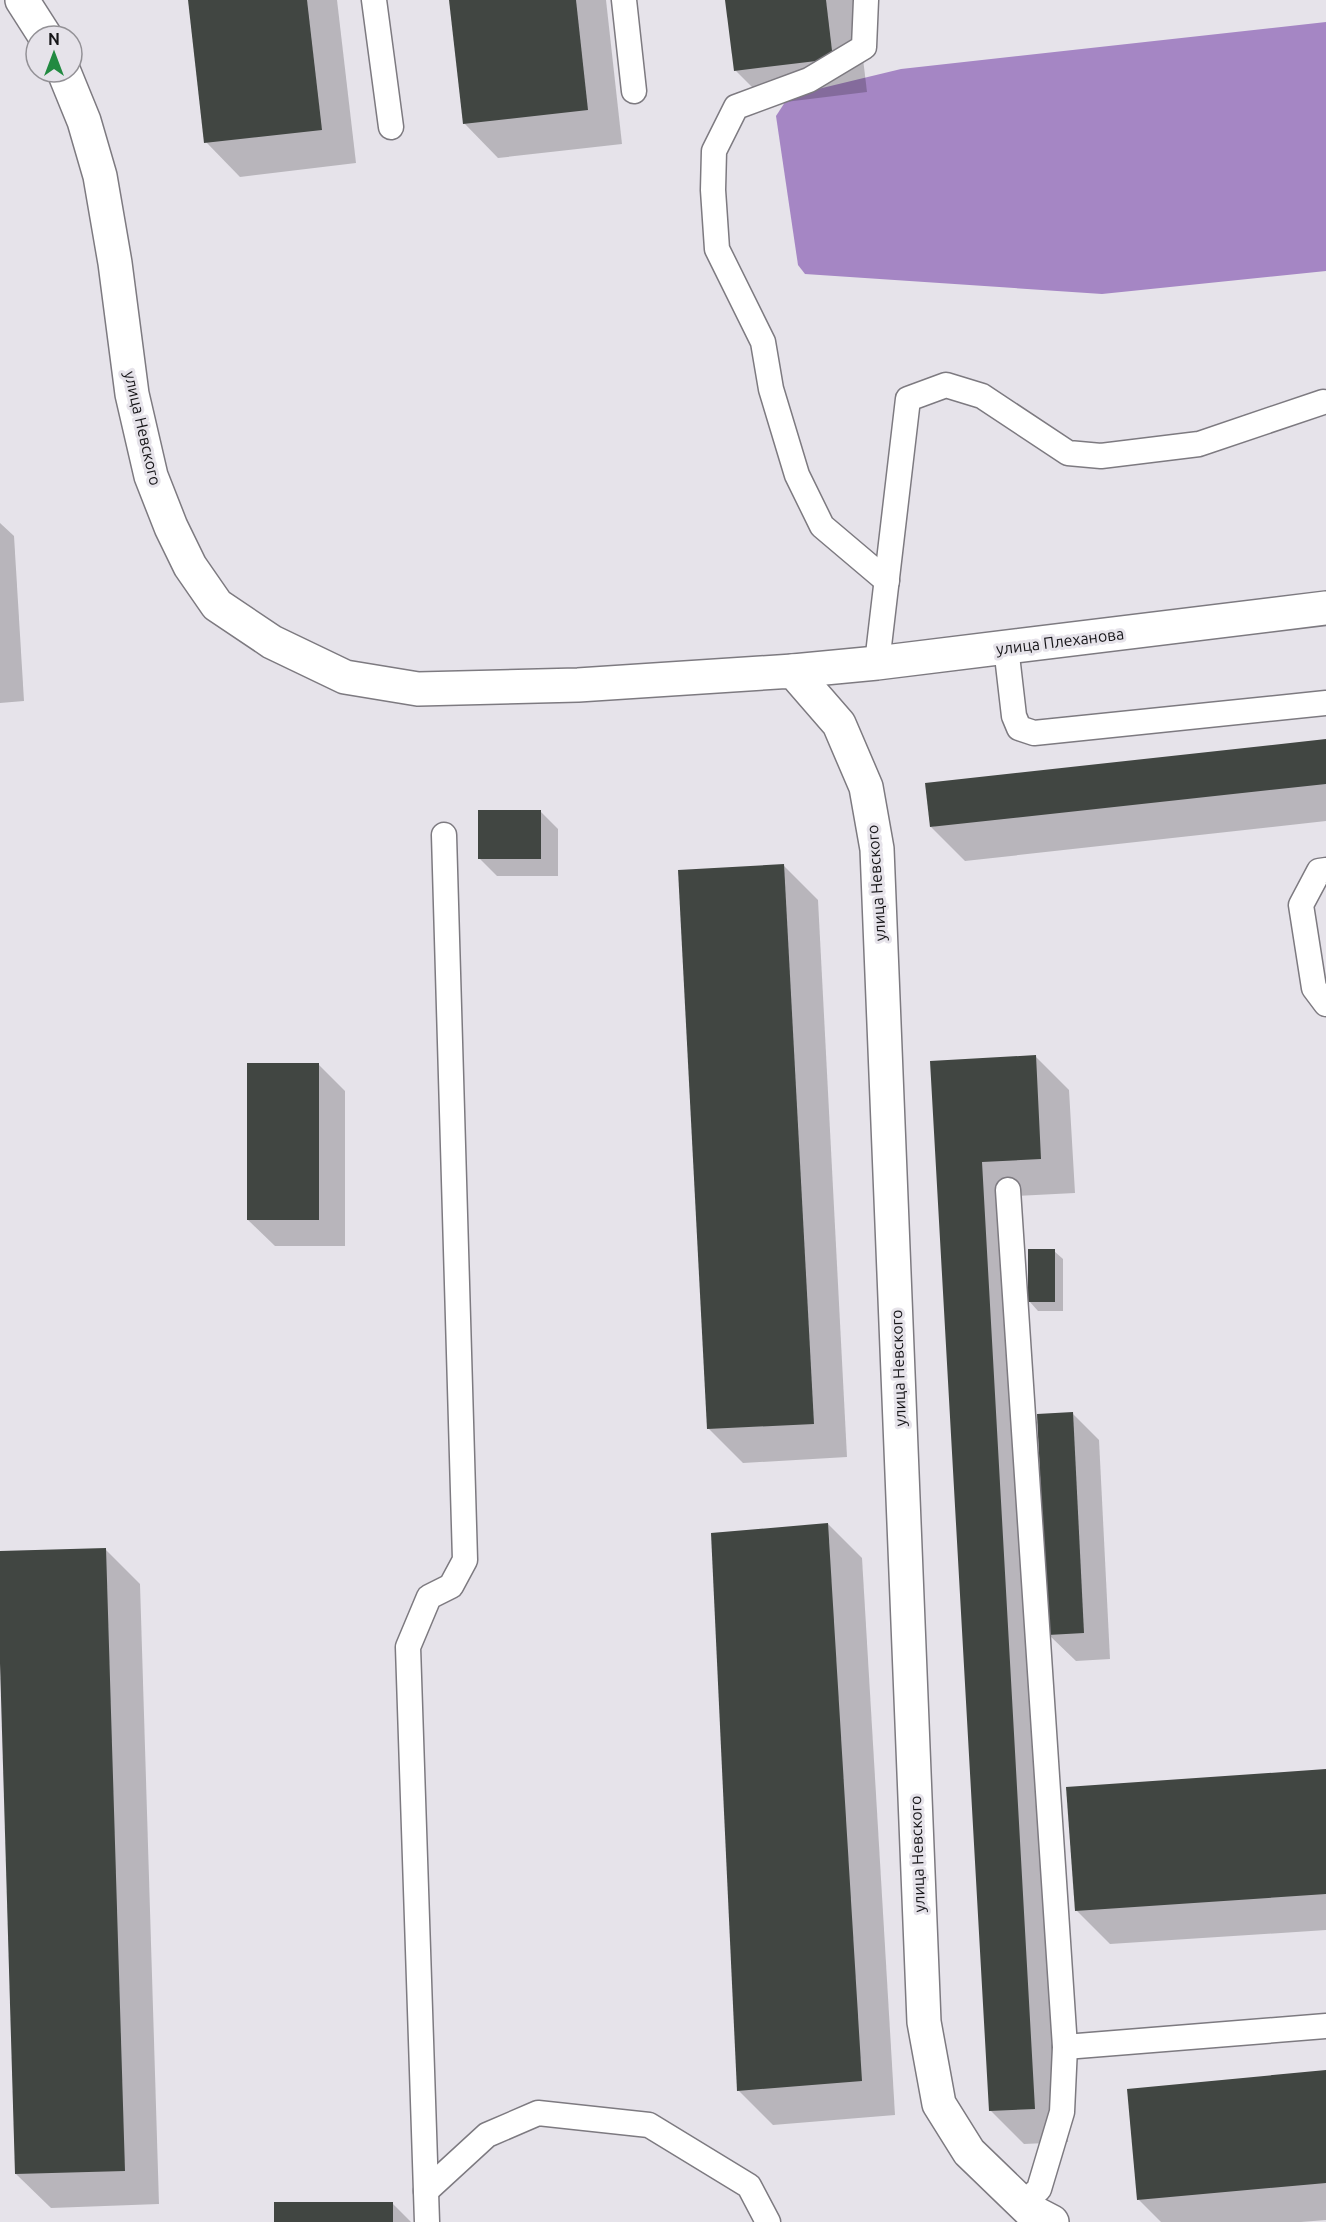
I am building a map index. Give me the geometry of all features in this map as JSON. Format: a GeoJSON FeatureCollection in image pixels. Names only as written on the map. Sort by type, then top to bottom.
{"type":"FeatureCollection","features":[{"type":"Feature","properties":{"kind":"main road"},"geometry":{"type":"LineString","coordinates":[[22,0],[37,24]]}},
{"type":"Feature","properties":{"kind":"main road","name":"улица Невского"},"geometry":{"type":"LineString","coordinates":[[69,84],[84,121],[100,176],[115,262],[132,394],[151,476],[171,527],[190,566],[217,605],[272,642],[345,677],[418,689],[578,685],[793,671],[839,724],[866,787],[877,849],[924,2022],[939,2104],[969,2152],[1022,2205],[1052,2222]]}},
{"type":"Feature","properties":{"kind":"main road","name":"улица Плеханова"},"geometry":{"type":"LineString","coordinates":[[793,671],[877,663],[1326,608]]}},
{"type":"Feature","properties":{"kind":"lane"},"geometry":{"type":"LineString","coordinates":[[374,0],[391,127]]}},
{"type":"Feature","properties":{"kind":"lane"},"geometry":{"type":"LineString","coordinates":[[624,0],[634,91]]}},
{"type":"Feature","properties":{"kind":"lane"},"geometry":{"type":"LineString","coordinates":[[866,0],[864,47],[809,80],[736,107],[714,151],[713,190],[717,249],[763,342],[771,389],[797,476],[822,526],[887,581]]}},
{"type":"Feature","properties":{"kind":"lane"},"geometry":{"type":"LineString","coordinates":[[877,663],[908,399],[946,385],[982,396],[1068,453],[1101,456],[1199,444],[1323,402]]}},
{"type":"Feature","properties":{"kind":"lane"},"geometry":{"type":"LineString","coordinates":[[1006,647],[1014,716],[1019,728],[1034,733],[1326,703]]}},
{"type":"Feature","properties":{"kind":"lane"},"geometry":{"type":"LineString","coordinates":[[427,2222],[408,1647],[429,1597],[451,1586],[465,1560],[444,835]]}},
{"type":"Feature","properties":{"kind":"lane"},"geometry":{"type":"LineString","coordinates":[[1326,870],[1319,871],[1301,905],[1314,988],[1326,1004]]}},
{"type":"Feature","properties":{"kind":"lane"},"geometry":{"type":"LineString","coordinates":[[1008,1190],[1065,2047],[1062,2112],[1040,2189],[1022,2205]]}},
{"type":"Feature","properties":{"kind":"lane"},"geometry":{"type":"LineString","coordinates":[[1065,2047],[1326,2026]]}},
{"type":"Feature","properties":{"kind":"lane"},"geometry":{"type":"LineString","coordinates":[[426,2191],[487,2135],[538,2113],[649,2124],[749,2186],[768,2222]]}},
{"type":"Feature","properties":{"kind":"shaded area"},"geometry":{"type":"Polygon","coordinates":[[[1326,22],[1326,271],[1102,294],[805,274],[798,265],[776,116],[789,96],[901,69],[1326,22]]]}},
{"type":"Feature","properties":{"kind":"building"},"geometry":{"type":"Polygon","coordinates":[[[188,0],[307,0],[322,130],[204,143],[188,0]]]}},
{"type":"Feature","properties":{"kind":"building"},"geometry":{"type":"Polygon","coordinates":[[[449,0],[576,0],[588,110],[463,124],[449,0]]]}},
{"type":"Feature","properties":{"kind":"building"},"geometry":{"type":"Polygon","coordinates":[[[725,0],[826,0],[833,59],[734,71],[725,0]]]}},
{"type":"Feature","properties":{"kind":"building"},"geometry":{"type":"Polygon","coordinates":[[[1326,739],[1326,784],[930,827],[925,783],[1326,739]]]}},
{"type":"Feature","properties":{"kind":"building"},"geometry":{"type":"Polygon","coordinates":[[[478,810],[541,810],[541,859],[478,859],[478,810]]]}},
{"type":"Feature","properties":{"kind":"building"},"geometry":{"type":"Polygon","coordinates":[[[784,864],[814,1424],[707,1429],[678,870],[784,864]]]}},
{"type":"Feature","properties":{"kind":"building"},"geometry":{"type":"Polygon","coordinates":[[[1036,1055],[1041,1159],[982,1162],[1035,2109],[989,2111],[930,1061],[1036,1055]]]}},
{"type":"Feature","properties":{"kind":"building"},"geometry":{"type":"Polygon","coordinates":[[[247,1063],[319,1063],[319,1220],[247,1220],[247,1063]]]}},
{"type":"Feature","properties":{"kind":"building"},"geometry":{"type":"Polygon","coordinates":[[[1028,1249],[1055,1249],[1055,1302],[1028,1302],[1028,1249]]]}},
{"type":"Feature","properties":{"kind":"building"},"geometry":{"type":"Polygon","coordinates":[[[1073,1412],[1084,1633],[1048,1635],[1037,1414],[1073,1412]]]}},
{"type":"Feature","properties":{"kind":"building"},"geometry":{"type":"Polygon","coordinates":[[[828,1523],[862,2081],[737,2091],[711,1533],[828,1523]]]}},
{"type":"Feature","properties":{"kind":"building"},"geometry":{"type":"Polygon","coordinates":[[[106,1548],[125,2171],[15,2174],[0,1663],[0,1551],[106,1548]]]}},
{"type":"Feature","properties":{"kind":"building"},"geometry":{"type":"Polygon","coordinates":[[[1326,1769],[1326,1894],[1075,1911],[1066,1787],[1326,1769]]]}},
{"type":"Feature","properties":{"kind":"building"},"geometry":{"type":"Polygon","coordinates":[[[1326,2070],[1326,2183],[1137,2200],[1127,2089],[1326,2070]]]}},
{"type":"Feature","properties":{"kind":"building"},"geometry":{"type":"Polygon","coordinates":[[[274,2202],[393,2202],[393,2222],[274,2222],[274,2202]]]}}]}
